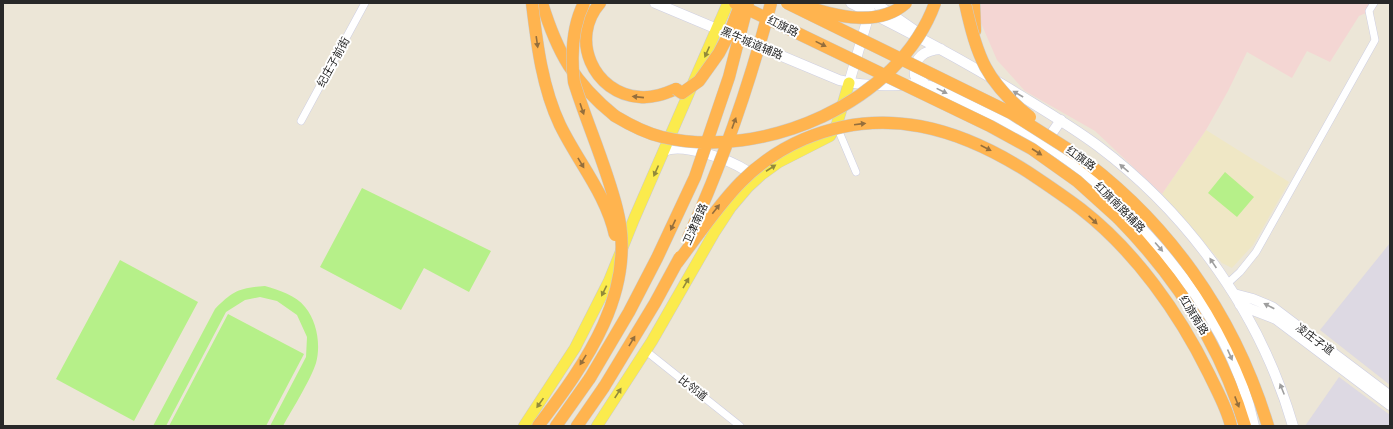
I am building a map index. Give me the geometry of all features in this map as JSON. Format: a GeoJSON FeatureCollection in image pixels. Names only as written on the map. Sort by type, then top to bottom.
{"type":"FeatureCollection","features":[{"type":"Feature","properties":{"kind":"highway"},"geometry":{"type":"LineString","coordinates":[[532,3],[540,63],[553,107],[565,135],[606,207],[614,230],[621,263]]}},
{"type":"Feature","properties":{"kind":"highway"},"geometry":{"type":"LineString","coordinates":[[542,3],[555,40],[569,66],[583,86],[603,106],[633,127],[660,137],[692,142],[712,143],[755,138],[787,131],[841,107],[876,82],[900,61],[922,32],[935,3]]}},
{"type":"Feature","properties":{"kind":"highway"},"geometry":{"type":"LineString","coordinates":[[538,426],[584,359],[604,323],[615,298],[621,263],[622,236],[617,209],[574,82],[574,40],[584,3]]}},
{"type":"Feature","properties":{"kind":"highway"},"geometry":{"type":"LineString","coordinates":[[600,3],[590,19],[586,34],[586,46],[589,60],[600,78],[612,88],[627,95],[641,98],[656,96],[676,89],[682,93],[699,81],[725,43],[741,3]]}},
{"type":"Feature","properties":{"kind":"highway","name":"红旗路"},"geometry":{"type":"LineString","coordinates":[[735,3],[984,122],[1032,149],[1077,180],[1118,218]]}},
{"type":"Feature","properties":{"kind":"highway","name":"卫津南路"},"geometry":{"type":"LineString","coordinates":[[556,426],[590,378],[633,305],[695,177],[729,77],[748,3]]}},
{"type":"Feature","properties":{"kind":"highway","name":"卫津南路"},"geometry":{"type":"LineString","coordinates":[[577,426],[604,387],[655,303],[677,263],[712,184],[736,120],[758,52],[770,3]]}},
{"type":"Feature","properties":{"kind":"highway","name":"红旗路"},"geometry":{"type":"LineString","coordinates":[[788,3],[1011,113],[1100,171],[1132,200],[1161,231],[1192,269],[1220,312],[1239,349],[1258,393],[1268,426]]}},
{"type":"Feature","properties":{"kind":"highway"},"geometry":{"type":"LineString","coordinates":[[793,3],[831,14],[862,18],[894,12],[906,3]]}},
{"type":"Feature","properties":{"kind":"highway"},"geometry":{"type":"LineString","coordinates":[[964,3],[985,67],[1001,92],[1071,151]]}},
{"type":"Feature","properties":{"kind":"highway"},"geometry":{"type":"LineString","coordinates":[[974,3],[975,40]]}},
{"type":"Feature","properties":{"kind":"highway"},"geometry":{"type":"LineString","coordinates":[[677,263],[717,207],[740,181],[765,161],[802,139],[834,128],[873,123],[902,123],[949,132],[997,153],[1030,174],[1082,209],[1111,236],[1139,267],[1178,319],[1204,364],[1231,424]]}},
{"type":"Feature","properties":{"kind":"highway","name":"红旗南路"},"geometry":{"type":"LineString","coordinates":[[1118,218],[1159,262],[1204,329],[1228,380],[1245,426]]}},
{"type":"Feature","properties":{"kind":"highway"},"geometry":{"type":"LineString","coordinates":[[1204,329],[1231,424]]}},
{"type":"Feature","properties":{"kind":"main road","name":"黑牛城道辅路"},"geometry":{"type":"LineString","coordinates":[[655,3],[849,83]]}},
{"type":"Feature","properties":{"kind":"main road"},"geometry":{"type":"LineString","coordinates":[[524,426],[552,386],[590,320],[609,281],[728,3]]}},
{"type":"Feature","properties":{"kind":"main road"},"geometry":{"type":"LineString","coordinates":[[851,3],[869,8],[1061,120],[1100,147],[1137,178],[1204,249],[1228,283],[1260,339],[1284,394],[1293,426]]}},
{"type":"Feature","properties":{"kind":"main road"},"geometry":{"type":"LineString","coordinates":[[875,3],[915,30],[925,41]]}},
{"type":"Feature","properties":{"kind":"main road"},"geometry":{"type":"LineString","coordinates":[[827,138],[837,124],[869,8]]}},
{"type":"Feature","properties":{"kind":"main road"},"geometry":{"type":"LineString","coordinates":[[924,83],[915,76],[915,70],[920,58],[926,51],[941,49]]}},
{"type":"Feature","properties":{"kind":"main road","name":"红旗南路辅路"},"geometry":{"type":"LineString","coordinates":[[849,83],[875,85],[924,83],[979,109],[1044,144],[1080,170],[1115,201],[1158,246],[1188,284],[1223,340],[1246,395],[1254,426]]}},
{"type":"Feature","properties":{"kind":"main road"},"geometry":{"type":"LineString","coordinates":[[1044,144],[1061,120]]}},
{"type":"Feature","properties":{"kind":"main road"},"geometry":{"type":"LineString","coordinates":[[597,426],[646,351],[714,232],[748,187],[761,174],[779,162],[827,138],[840,134]]}},
{"type":"Feature","properties":{"kind":"main road"},"geometry":{"type":"LineString","coordinates":[[664,151],[677,148],[688,150],[733,164],[747,172],[750,178],[748,187]]}},
{"type":"Feature","properties":{"kind":"main road","name":"凌庄子道"},"geometry":{"type":"LineString","coordinates":[[1234,294],[1253,299],[1272,307],[1390,396]]}},
{"type":"Feature","properties":{"kind":"main road","name":"凌庄子道"},"geometry":{"type":"LineString","coordinates":[[1240,304],[1276,319],[1390,405]]}},
{"type":"Feature","properties":{"kind":"street","name":"纪庄子前街"},"geometry":{"type":"LineString","coordinates":[[301,121],[365,3]]}},
{"type":"Feature","properties":{"kind":"street"},"geometry":{"type":"LineString","coordinates":[[1228,283],[1240,272],[1256,252],[1375,40],[1369,11],[1374,3]]}},
{"type":"Feature","properties":{"kind":"street"},"geometry":{"type":"LineString","coordinates":[[840,134],[856,172]]}},
{"type":"Feature","properties":{"kind":"street","name":"比邻道"},"geometry":{"type":"LineString","coordinates":[[646,351],[740,426]]}},
{"type":"Feature","properties":{"kind":"shaded area"},"geometry":{"type":"Polygon","coordinates":[[[981,3],[1378,3],[1375,9],[1359,16],[1330,62],[1307,51],[1292,78],[1247,52],[1228,91],[1206,130],[1162,194],[1095,131],[1025,91],[997,60],[981,23],[981,3]]]}},
{"type":"Feature","properties":{"kind":"shaded area"},"geometry":{"type":"Polygon","coordinates":[[[1206,130],[1289,182],[1253,245],[1232,268],[1222,263],[1162,194],[1206,130]]]}},
{"type":"Feature","properties":{"kind":"shaded area"},"geometry":{"type":"Polygon","coordinates":[[[1390,243],[1390,385],[1320,330],[1390,243]]]}},
{"type":"Feature","properties":{"kind":"shaded area"},"geometry":{"type":"Polygon","coordinates":[[[1339,377],[1390,415],[1390,426],[1305,426],[1339,377]]]}},
{"type":"Feature","properties":{"kind":"green space"},"geometry":{"type":"Polygon","coordinates":[[[1225,172],[1254,197],[1237,217],[1208,193],[1225,172]]]}},
{"type":"Feature","properties":{"kind":"green space"},"geometry":{"type":"Polygon","coordinates":[[[362,188],[491,251],[469,292],[424,268],[401,310],[320,267],[362,188]]]}},
{"type":"Feature","properties":{"kind":"green space"},"geometry":{"type":"Polygon","coordinates":[[[120,260],[198,302],[134,421],[56,379],[120,260]]]}},
{"type":"Feature","properties":{"kind":"green space"},"geometry":{"type":"Polygon","coordinates":[[[265,286],[297,299],[305,307],[315,326],[318,341],[316,363],[306,386],[283,426],[270,426],[306,357],[307,337],[297,315],[277,301],[260,297],[245,300],[226,312],[166,426],[153,426],[215,309],[232,294],[242,289],[265,286]]]}},
{"type":"Feature","properties":{"kind":"green space"},"geometry":{"type":"Polygon","coordinates":[[[228,314],[304,354],[266,426],[169,426],[228,314]]]}}]}
